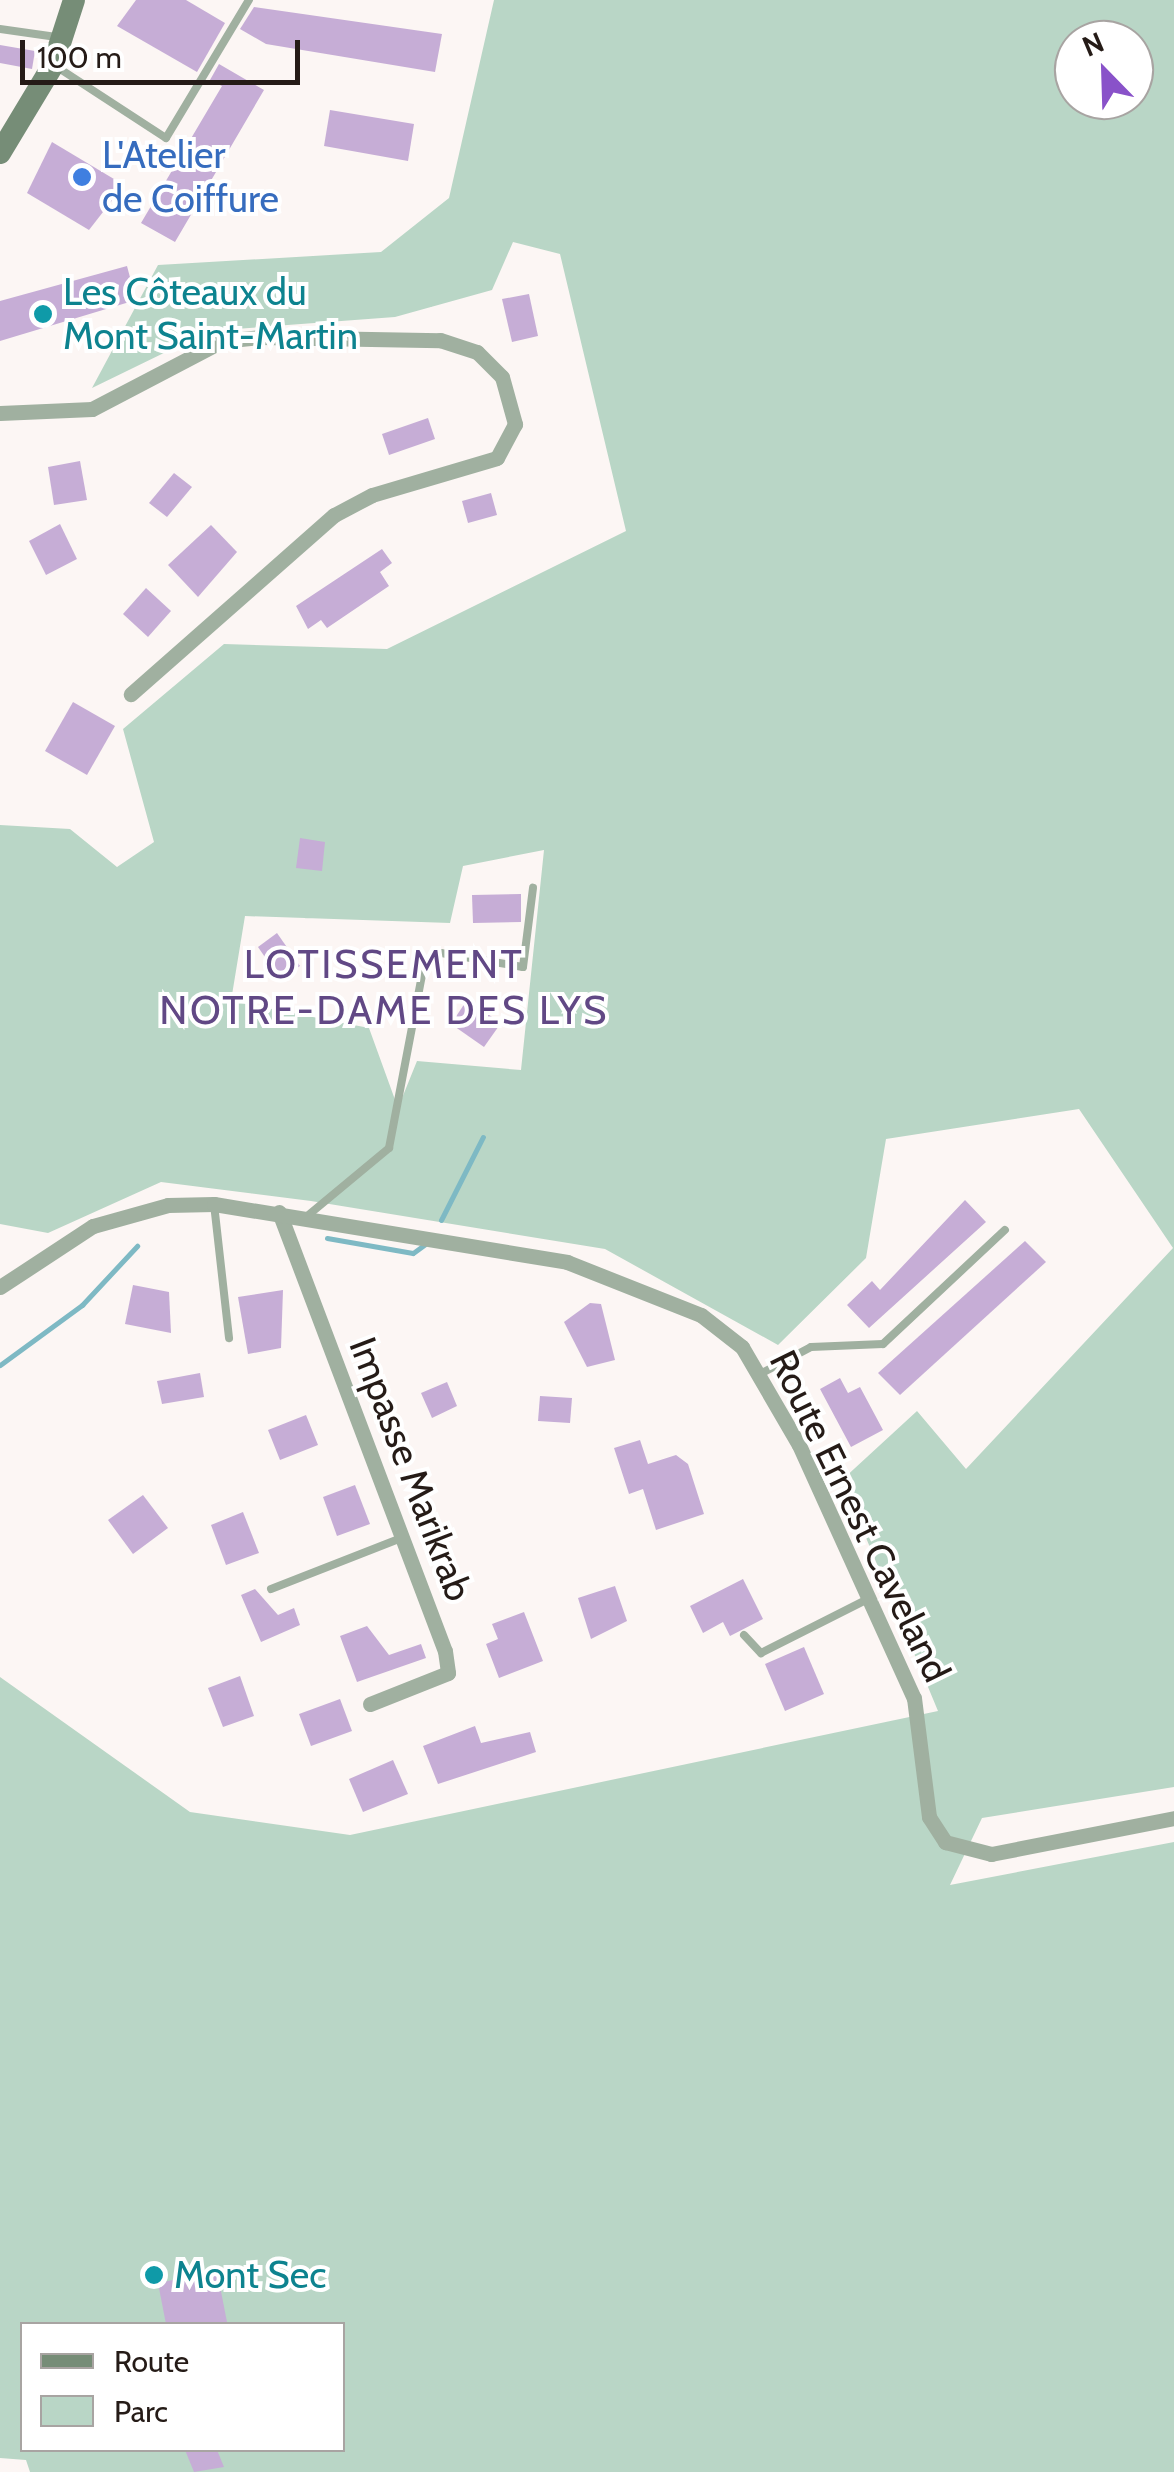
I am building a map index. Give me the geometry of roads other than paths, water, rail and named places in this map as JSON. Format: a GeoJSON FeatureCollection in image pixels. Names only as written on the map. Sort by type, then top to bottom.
{"type":"FeatureCollection","features":[{"type":"Feature","properties":{"kind":"street"},"geometry":{"type":"LineString","coordinates":[[0,154],[54,65],[66,38],[74,0]]}},
{"type":"Feature","properties":{"kind":"street"},"geometry":{"type":"LineString","coordinates":[[0,413],[92,409],[222,340],[260,336],[440,340],[477,352],[502,377],[515,424],[497,458],[372,494],[334,516],[131,694]]}},
{"type":"Feature","properties":{"kind":"street","name":"Route Ernest Caveland"},"geometry":{"type":"LineString","coordinates":[[0,1287],[93,1226],[168,1205],[214,1204],[306,1216],[568,1262],[701,1315],[762,1373],[868,1598],[922,1723],[927,1808],[945,1842],[991,1854],[1174,1818]]}},
{"type":"Feature","properties":{"kind":"street","name":"Impasse Marikrab"},"geometry":{"type":"LineString","coordinates":[[280,1212],[448,1673],[370,1704]]}},
{"type":"Feature","properties":{"kind":"lane"},"geometry":{"type":"LineString","coordinates":[[54,65],[166,138],[249,0]]}},
{"type":"Feature","properties":{"kind":"lane"},"geometry":{"type":"LineString","coordinates":[[0,29],[66,38]]}},
{"type":"Feature","properties":{"kind":"lane"},"geometry":{"type":"LineString","coordinates":[[306,1216],[389,1148],[424,964],[442,952],[523,967],[532,888]]}},
{"type":"Feature","properties":{"kind":"lane"},"geometry":{"type":"LineString","coordinates":[[214,1204],[229,1338]]}},
{"type":"Feature","properties":{"kind":"lane"},"geometry":{"type":"LineString","coordinates":[[762,1373],[811,1347],[883,1344],[1005,1230]]}},
{"type":"Feature","properties":{"kind":"lane"},"geometry":{"type":"LineString","coordinates":[[271,1588],[401,1538]]}},
{"type":"Feature","properties":{"kind":"lane"},"geometry":{"type":"LineString","coordinates":[[744,1636],[761,1652],[868,1598]]}},
{"type":"Feature","properties":{"kind":"waterway"},"geometry":{"type":"LineString","coordinates":[[441,1220],[483,1137]]}},
{"type":"Feature","properties":{"kind":"waterway"},"geometry":{"type":"LineString","coordinates":[[327,1238],[413,1253],[424,1245]]}},
{"type":"Feature","properties":{"kind":"waterway"},"geometry":{"type":"LineString","coordinates":[[0,1365],[82,1305],[137,1246]]}},
{"type":"Feature","properties":{"kind":"place","name":"L'Atelier de Coiffure"},"geometry":{"type":"Point","coordinates":[82,177]}},
{"type":"Feature","properties":{"kind":"place","name":"Les Côteaux du Mont Saint-Martin"},"geometry":{"type":"Point","coordinates":[43,314]}},
{"type":"Feature","properties":{"kind":"place","name":"Mont Sec"},"geometry":{"type":"Point","coordinates":[154,2275]}},
{"type":"Feature","properties":{"kind":"district","name":"LOTISSEMENT NOTRE-DAME DES LYS"},"geometry":{"type":"Point","coordinates":[384,987]}}]}
